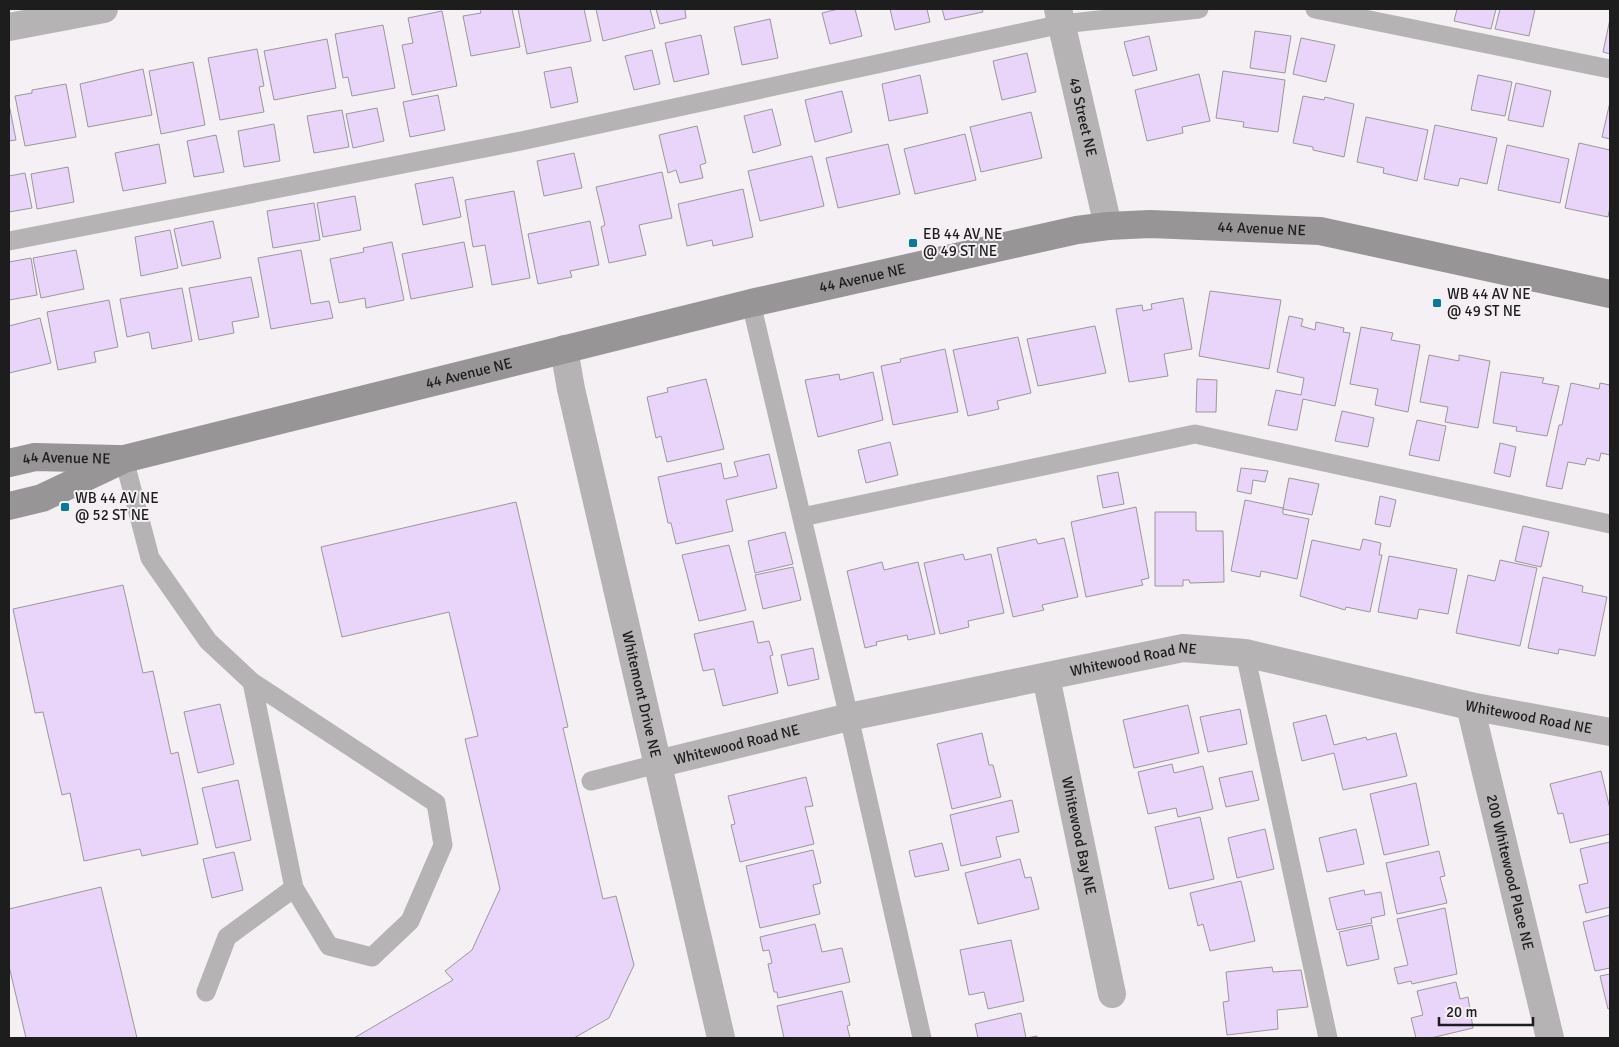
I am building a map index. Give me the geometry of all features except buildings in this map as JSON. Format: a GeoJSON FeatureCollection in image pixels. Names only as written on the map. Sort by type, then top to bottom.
{"type":"FeatureCollection","features":[{"type":"Feature","properties":{"kind":"street"},"geometry":{"type":"LineString","coordinates":[[15,20],[104,9]]}},
{"type":"Feature","properties":{"kind":"street","name":"49 Street NE"},"geometry":{"type":"LineString","coordinates":[[1060,16],[1108,226]]}},
{"type":"Feature","properties":{"kind":"street","name":"44 Avenue NE"},"geometry":{"type":"LineString","coordinates":[[9,506],[42,498],[124,459],[751,303],[1077,230],[1108,226],[1214,225],[1320,231],[1610,294]]}},
{"type":"Feature","properties":{"kind":"street","name":"Whitemont Drive NE"},"geometry":{"type":"LineString","coordinates":[[564,349],[657,764],[721,1038]]}},
{"type":"Feature","properties":{"kind":"street","name":"44 Avenue NE"},"geometry":{"type":"LineString","coordinates":[[9,463],[35,457],[124,459]]}},
{"type":"Feature","properties":{"kind":"street","name":"Whitewood Road NE"},"geometry":{"type":"LineString","coordinates":[[657,764],[850,717],[1183,648],[1246,653],[1470,706],[1610,732]]}},
{"type":"Feature","properties":{"kind":"street","name":"Whitewood Bay NE"},"geometry":{"type":"LineString","coordinates":[[1046,677],[1112,994]]}},
{"type":"Feature","properties":{"kind":"street","name":"200 Whitewood Place NE"},"geometry":{"type":"LineString","coordinates":[[1470,706],[1550,1038]]}},
{"type":"Feature","properties":{"kind":"lane"},"geometry":{"type":"LineString","coordinates":[[9,241],[521,141],[1060,16],[1199,9]]}},
{"type":"Feature","properties":{"kind":"lane"},"geometry":{"type":"LineString","coordinates":[[1315,9],[1610,70]]}},
{"type":"Feature","properties":{"kind":"lane"},"geometry":{"type":"LineString","coordinates":[[751,303],[850,717],[922,1038]]}},
{"type":"Feature","properties":{"kind":"lane"},"geometry":{"type":"LineString","coordinates":[[802,517],[1195,434],[1610,524]]}},
{"type":"Feature","properties":{"kind":"lane"},"geometry":{"type":"LineString","coordinates":[[124,459],[150,558],[208,641],[252,682],[436,803],[443,845],[410,921],[372,957],[329,946],[294,888],[252,682]]}},
{"type":"Feature","properties":{"kind":"lane"},"geometry":{"type":"LineString","coordinates":[[1246,653],[1328,1038]]}},
{"type":"Feature","properties":{"kind":"lane"},"geometry":{"type":"LineString","coordinates":[[591,781],[657,764]]}},
{"type":"Feature","properties":{"kind":"lane"},"geometry":{"type":"LineString","coordinates":[[206,992],[227,937],[294,888]]}},
{"type":"Feature","properties":{"kind":"place","name":"EB 44 AV NE @ 49 ST NE"},"geometry":{"type":"Point","coordinates":[913,243]}},
{"type":"Feature","properties":{"kind":"place","name":"WB 44 AV NE @ 49 ST NE"},"geometry":{"type":"Point","coordinates":[1437,303]}},
{"type":"Feature","properties":{"kind":"place","name":"WB 44 AV NE @ 52 ST NE"},"geometry":{"type":"Point","coordinates":[65,507]}}]}
